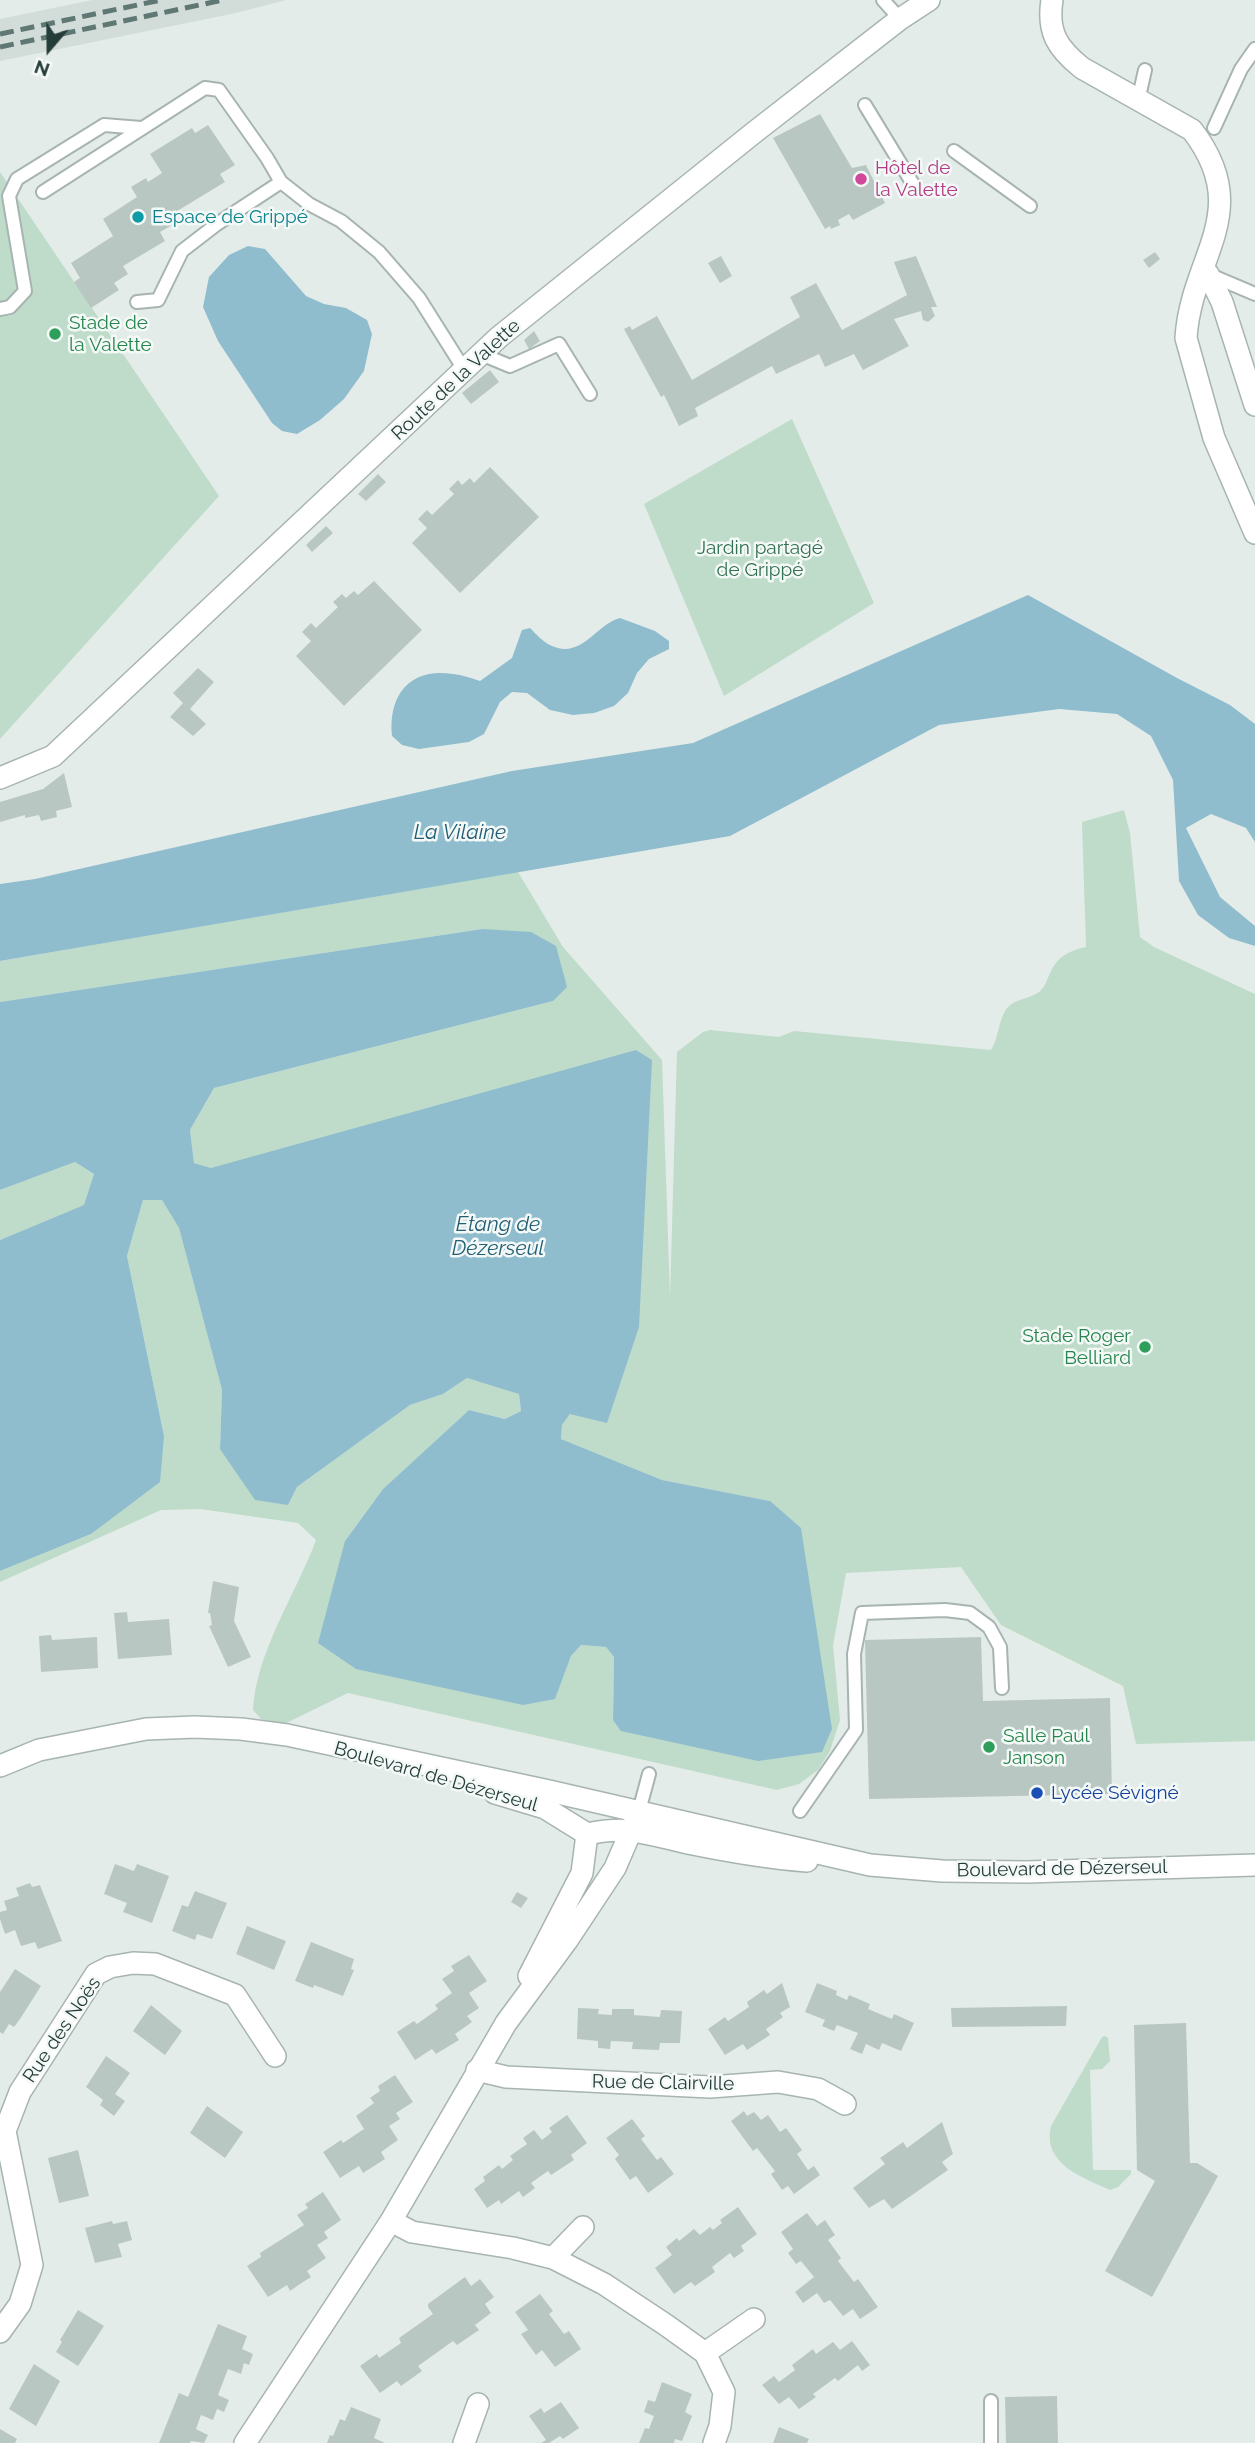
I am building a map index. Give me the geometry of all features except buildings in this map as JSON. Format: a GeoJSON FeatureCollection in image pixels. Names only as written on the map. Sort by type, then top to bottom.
{"type":"FeatureCollection","features":[{"type":"Feature","properties":{"kind":"street","name":"Route de la Valette"},"geometry":{"type":"LineString","coordinates":[[0,778],[53,756],[481,354],[756,131],[900,19],[929,0]]}},
{"type":"Feature","properties":{"kind":"street"},"geometry":{"type":"LineString","coordinates":[[1052,0],[1050,27],[1062,49],[1082,68],[1192,130],[1208,144],[1222,163],[1230,183],[1233,202],[1231,219],[1222,247],[1187,321],[1186,338],[1214,438],[1255,533]]}},
{"type":"Feature","properties":{"kind":"street"},"geometry":{"type":"LineString","coordinates":[[1208,274],[1222,302],[1255,405]]}},
{"type":"Feature","properties":{"kind":"street","name":"Boulevard de Dézerseul"},"geometry":{"type":"LineString","coordinates":[[0,1766],[39,1750],[146,1728],[241,1728],[287,1735],[636,1820],[870,1865],[942,1871],[1027,1872],[1255,1865]]}},
{"type":"Feature","properties":{"kind":"street","name":"Boulevard de Dézerseul"},"geometry":{"type":"LineString","coordinates":[[287,1735],[545,1808],[587,1834],[636,1820]]}},
{"type":"Feature","properties":{"kind":"street"},"geometry":{"type":"LineString","coordinates":[[506,2023],[568,1940],[615,1868],[636,1820]]}},
{"type":"Feature","properties":{"kind":"street"},"geometry":{"type":"LineString","coordinates":[[246,2443],[391,2221],[506,2023],[582,1873],[587,1834]]}},
{"type":"Feature","properties":{"kind":"street","name":"Rue des Noës"},"geometry":{"type":"LineString","coordinates":[[0,2332],[20,2304],[32,2265],[5,2131],[20,2092],[96,1974],[110,1967],[133,1963],[155,1964],[235,1995],[275,2056]]}},
{"type":"Feature","properties":{"kind":"street","name":"Rue de Clairville"},"geometry":{"type":"LineString","coordinates":[[477,2070],[506,2077],[710,2087],[778,2082],[818,2089],[845,2104]]}},
{"type":"Feature","properties":{"kind":"street"},"geometry":{"type":"LineString","coordinates":[[391,2221],[412,2232],[513,2248],[553,2258],[604,2284],[705,2353],[724,2392],[720,2426],[714,2443]]}},
{"type":"Feature","properties":{"kind":"street"},"geometry":{"type":"LineString","coordinates":[[553,2258],[583,2227]]}},
{"type":"Feature","properties":{"kind":"street"},"geometry":{"type":"LineString","coordinates":[[705,2353],[754,2319]]}},
{"type":"Feature","properties":{"kind":"street"},"geometry":{"type":"LineString","coordinates":[[464,2443],[478,2404]]}},
{"type":"Feature","properties":{"kind":"lane"},"geometry":{"type":"LineString","coordinates":[[883,0],[900,19]]}},
{"type":"Feature","properties":{"kind":"lane"},"geometry":{"type":"LineString","coordinates":[[1214,128],[1241,69],[1254,52]]}},
{"type":"Feature","properties":{"kind":"lane"},"geometry":{"type":"LineString","coordinates":[[1138,101],[1145,70]]}},
{"type":"Feature","properties":{"kind":"lane"},"geometry":{"type":"LineString","coordinates":[[43,192],[205,88],[219,90],[281,182],[309,204],[341,222],[379,253],[419,298],[465,371]]}},
{"type":"Feature","properties":{"kind":"lane"},"geometry":{"type":"LineString","coordinates":[[865,105],[916,189]]}},
{"type":"Feature","properties":{"kind":"lane"},"geometry":{"type":"LineString","coordinates":[[0,309],[10,307],[25,291],[9,196],[17,179],[104,125],[141,128]]}},
{"type":"Feature","properties":{"kind":"lane"},"geometry":{"type":"LineString","coordinates":[[954,151],[1030,206]]}},
{"type":"Feature","properties":{"kind":"lane"},"geometry":{"type":"LineString","coordinates":[[137,302],[158,300],[182,251],[217,224],[281,182]]}},
{"type":"Feature","properties":{"kind":"lane"},"geometry":{"type":"LineString","coordinates":[[1208,274],[1255,293]]}},
{"type":"Feature","properties":{"kind":"lane"},"geometry":{"type":"LineString","coordinates":[[481,354],[510,366],[559,344],[590,394]]}},
{"type":"Feature","properties":{"kind":"lane"},"geometry":{"type":"LineString","coordinates":[[800,1811],[856,1730],[855,1654],[862,1613],[945,1610],[970,1613],[989,1627],[1000,1647],[1002,1688]]}},
{"type":"Feature","properties":{"kind":"lane"},"geometry":{"type":"LineString","coordinates":[[636,1820],[649,1774]]}},
{"type":"Feature","properties":{"kind":"lane"},"geometry":{"type":"LineString","coordinates":[[991,2401],[991,2443]]}},
{"type":"Feature","properties":{"kind":"shaded area"},"geometry":{"type":"Polygon","coordinates":[[[92,0],[286,0],[236,13],[0,61],[0,19],[92,0]]]}},
{"type":"Feature","properties":{"kind":"green space","name":"Stade de la Valette"},"geometry":{"type":"Polygon","coordinates":[[[0,172],[219,496],[0,739],[0,172]]]}},
{"type":"Feature","properties":{"kind":"green space","name":"Jardin partagé de Grippé"},"geometry":{"type":"Polygon","coordinates":[[[792,419],[874,603],[724,696],[644,504],[792,419]]]}},
{"type":"Feature","properties":{"kind":"green space"},"geometry":{"type":"Polygon","coordinates":[[[1124,810],[1130,833],[1140,937],[1154,947],[1255,994],[1255,1741],[1136,1744],[1123,1686],[1001,1625],[961,1567],[846,1573],[833,1646],[840,1720],[830,1751],[818,1770],[799,1784],[777,1790],[348,1693],[284,1724],[261,1719],[253,1710],[261,1667],[316,1540],[298,1523],[200,1509],[161,1510],[0,1582],[0,1571],[91,1534],[164,1436],[127,1256],[143,1200],[162,1200],[179,1228],[222,1390],[220,1449],[288,1505],[297,1487],[410,1405],[443,1394],[467,1378],[519,1393],[521,1411],[505,1419],[469,1410],[383,1489],[345,1541],[555,1698],[571,1656],[581,1645],[606,1647],[614,1657],[613,1720],[770,1501],[662,1480],[561,1439],[562,1425],[570,1414],[210,1168],[194,1163],[190,1130],[214,1088],[553,1001],[482,929],[0,1002],[0,961],[518,872],[563,947],[662,1060],[670,1297],[677,1052],[703,1032],[710,1030],[779,1037],[794,1031],[991,1050],[1007,1009],[1039,992],[1061,958],[1086,947],[1082,822],[1124,810]]]}},
{"type":"Feature","properties":{"kind":"green space"},"geometry":{"type":"Polygon","coordinates":[[[75,1162],[94,1174],[85,1205],[0,1240],[0,1190],[75,1162]]]}},
{"type":"Feature","properties":{"kind":"green space"},"geometry":{"type":"Polygon","coordinates":[[[1105,2036],[1108,2038],[1110,2061],[1102,2069],[1090,2070],[1093,2170],[1131,2170],[1131,2174],[1118,2187],[1110,2190],[1077,2174],[1058,2160],[1050,2139],[1051,2126],[1105,2036]]]}},
{"type":"Feature","properties":{"kind":"water"},"geometry":{"type":"Polygon","coordinates":[[[248,246],[265,249],[306,296],[324,304],[346,308],[367,320],[372,334],[364,371],[344,399],[320,420],[297,434],[282,431],[272,423],[218,341],[203,307],[209,277],[229,255],[248,246]]]}},
{"type":"Feature","properties":{"kind":"water","name":"La Vilaine"},"geometry":{"type":"Polygon","coordinates":[[[1028,595],[1230,705],[1255,724],[1255,842],[1246,828],[1211,814],[1186,828],[1220,897],[1255,926],[1255,946],[1229,938],[1198,915],[1179,881],[1173,780],[1151,736],[1117,714],[1059,709],[939,725],[730,836],[0,961],[0,884],[35,879],[512,771],[693,743],[1028,595]]]}},
{"type":"Feature","properties":{"kind":"water"},"geometry":{"type":"Polygon","coordinates":[[[620,618],[655,631],[669,641],[669,649],[649,659],[637,673],[628,693],[614,706],[594,713],[573,715],[550,710],[527,693],[512,692],[500,702],[484,734],[469,742],[419,749],[402,745],[392,736],[394,708],[398,697],[404,687],[413,680],[438,673],[460,675],[480,681],[512,658],[522,630],[530,628],[552,646],[572,648],[620,618]]]}},
{"type":"Feature","properties":{"kind":"water","name":"Étang de Dézerseul"},"geometry":{"type":"Polygon","coordinates":[[[482,929],[531,932],[556,946],[567,987],[553,1001],[214,1088],[190,1130],[194,1163],[211,1168],[636,1050],[652,1060],[639,1327],[607,1423],[570,1414],[562,1425],[561,1439],[662,1480],[770,1501],[801,1528],[832,1729],[822,1752],[758,1761],[621,1731],[613,1720],[614,1657],[606,1647],[581,1645],[571,1656],[555,1699],[523,1705],[356,1669],[318,1643],[345,1541],[383,1489],[469,1410],[505,1419],[521,1411],[519,1394],[467,1378],[443,1394],[410,1405],[297,1487],[288,1505],[255,1500],[220,1449],[222,1390],[179,1228],[162,1200],[143,1200],[127,1256],[164,1436],[160,1482],[91,1534],[0,1571],[0,1240],[84,1205],[94,1174],[75,1162],[0,1190],[0,1002],[482,929]]]}},
{"type":"Feature","properties":{"kind":"railway"},"geometry":{"type":"LineString","coordinates":[[0,34],[161,0]]}},
{"type":"Feature","properties":{"kind":"railway"},"geometry":{"type":"LineString","coordinates":[[0,47],[223,0]]}},
{"type":"Feature","properties":{"kind":"place","name":"Hôtel de la Valette"},"geometry":{"type":"Point","coordinates":[861,179]}},
{"type":"Feature","properties":{"kind":"place","name":"Espace de Grippé"},"geometry":{"type":"Point","coordinates":[138,217]}},
{"type":"Feature","properties":{"kind":"place","name":"Stade de la Valette"},"geometry":{"type":"Point","coordinates":[55,334]}},
{"type":"Feature","properties":{"kind":"place","name":"Stade Roger Belliard"},"geometry":{"type":"Point","coordinates":[1145,1347]}},
{"type":"Feature","properties":{"kind":"place","name":"Salle Paul Janson"},"geometry":{"type":"Point","coordinates":[989,1747]}},
{"type":"Feature","properties":{"kind":"place","name":"Lycée Sévigné"},"geometry":{"type":"Point","coordinates":[1037,1793]}}]}
